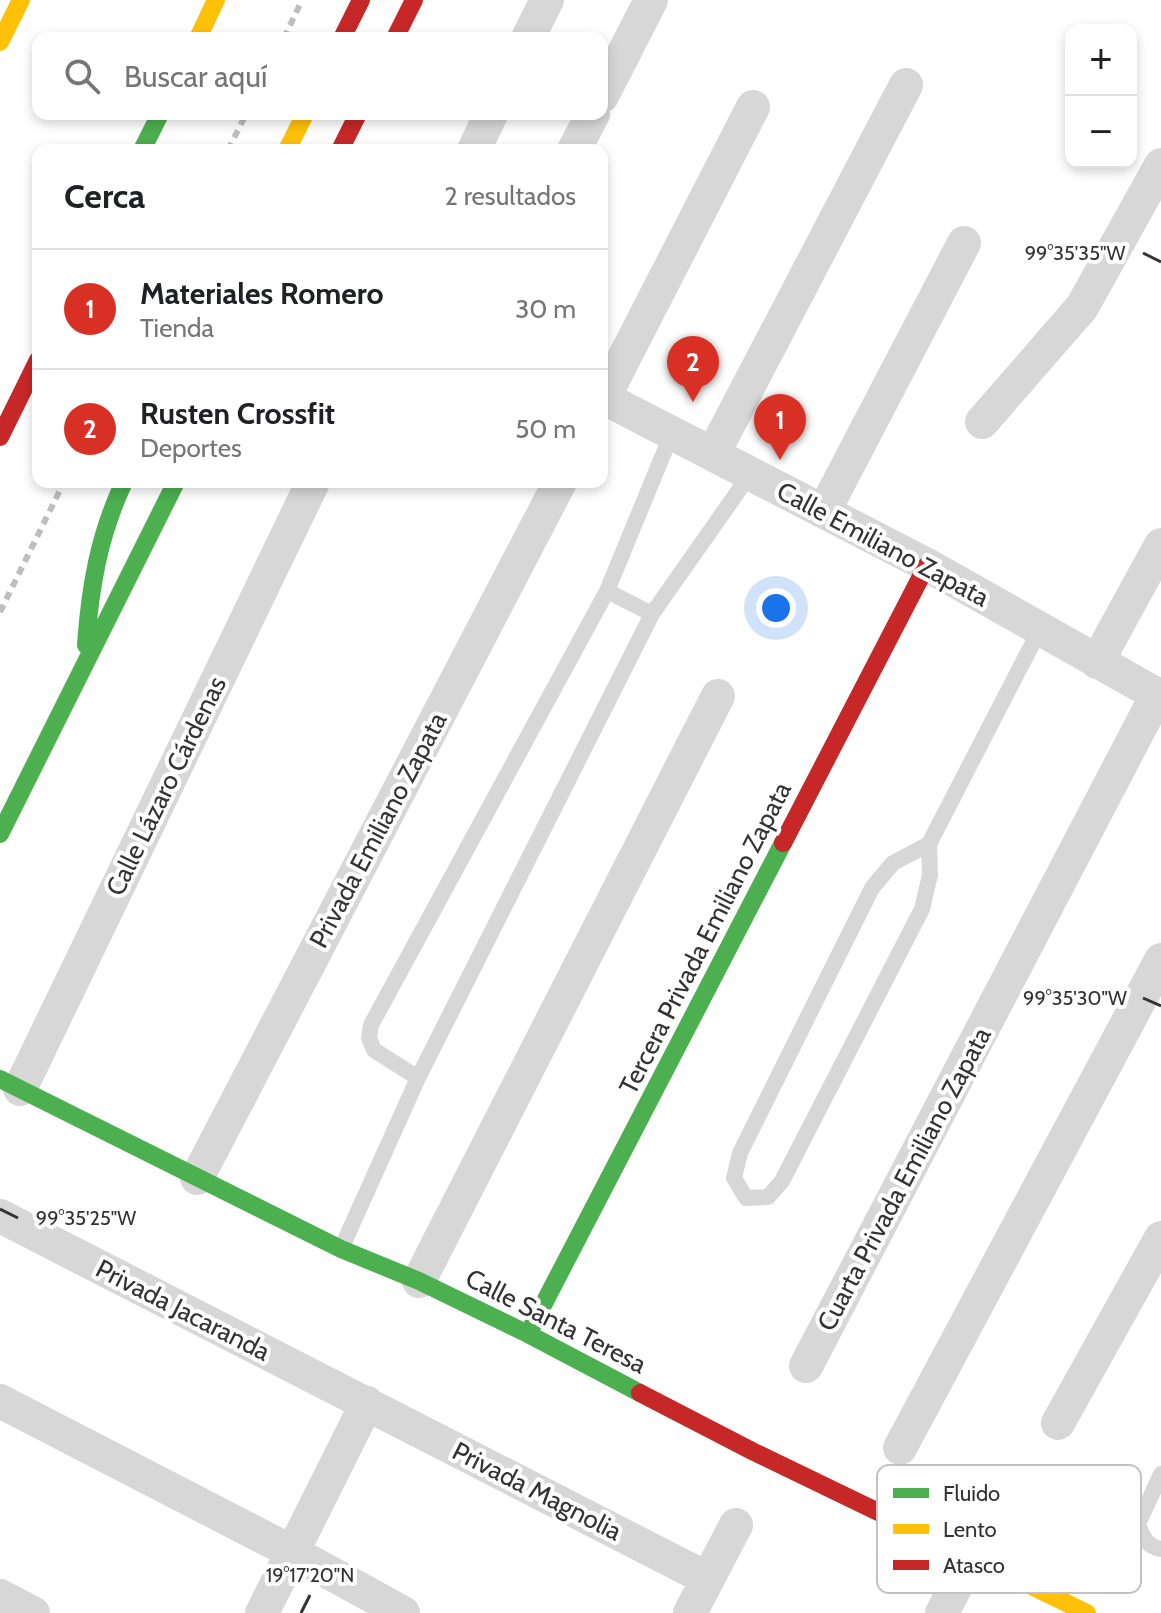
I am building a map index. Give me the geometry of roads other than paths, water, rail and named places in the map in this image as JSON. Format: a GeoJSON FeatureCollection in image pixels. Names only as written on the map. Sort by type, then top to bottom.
{"type":"FeatureCollection","features":[{"type":"Feature","properties":{"kind":"main road"},"geometry":{"type":"LineString","coordinates":[[0,42],[21,0]]}},
{"type":"Feature","properties":{"kind":"main road"},"geometry":{"type":"LineString","coordinates":[[201,32],[216,0]]}},
{"type":"Feature","properties":{"kind":"main road"},"geometry":{"type":"LineString","coordinates":[[345,32],[361,0]]}},
{"type":"Feature","properties":{"kind":"main road"},"geometry":{"type":"LineString","coordinates":[[398,32],[414,0]]}},
{"type":"Feature","properties":{"kind":"main road"},"geometry":{"type":"LineString","coordinates":[[145,144],[157,120]]}},
{"type":"Feature","properties":{"kind":"main road"},"geometry":{"type":"LineString","coordinates":[[290,144],[302,120]]}},
{"type":"Feature","properties":{"kind":"main road"},"geometry":{"type":"LineString","coordinates":[[343,144],[355,120]]}},
{"type":"Feature","properties":{"kind":"main road"},"geometry":{"type":"LineString","coordinates":[[0,437],[32,372]]}},
{"type":"Feature","properties":{"kind":"main road"},"geometry":{"type":"LineString","coordinates":[[84,667],[89,590],[96,549],[121,488]]}},
{"type":"Feature","properties":{"kind":"main road"},"geometry":{"type":"LineString","coordinates":[[0,834],[173,488]]}},
{"type":"Feature","properties":{"kind":"main road","name":"Tercera Privada Emiliano Zapata"},"geometry":{"type":"LineString","coordinates":[[528,1334],[927,565]]}},
{"type":"Feature","properties":{"kind":"main road","name":"Calle Santa Teresa"},"geometry":{"type":"LineString","coordinates":[[10,1084],[341,1249],[419,1281],[528,1334],[754,1452],[877,1512]]}},
{"type":"Feature","properties":{"kind":"main road","name":"Calle Santa Teresa"},"geometry":{"type":"LineString","coordinates":[[1046,1593],[1087,1613]]}},
{"type":"Feature","properties":{"kind":"street"},"geometry":{"type":"LineString","coordinates":[[531,32],[547,0]]}},
{"type":"Feature","properties":{"kind":"street"},"geometry":{"type":"LineString","coordinates":[[608,78],[651,0]]}},
{"type":"Feature","properties":{"kind":"street"},"geometry":{"type":"LineString","coordinates":[[713,454],[906,85]]}},
{"type":"Feature","properties":{"kind":"street"},"geometry":{"type":"LineString","coordinates":[[608,389],[753,107]]}},
{"type":"Feature","properties":{"kind":"street"},"geometry":{"type":"LineString","coordinates":[[477,144],[488,120]]}},
{"type":"Feature","properties":{"kind":"street"},"geometry":{"type":"LineString","coordinates":[[982,422],[1082,307],[1161,165]]}},
{"type":"Feature","properties":{"kind":"street"},"geometry":{"type":"LineString","coordinates":[[824,511],[964,243]]}},
{"type":"Feature","properties":{"kind":"street","name":"Calle Emiliano Zapata"},"geometry":{"type":"LineString","coordinates":[[608,401],[927,565],[1039,631],[1159,696]]}},
{"type":"Feature","properties":{"kind":"street","name":"Calle Lázaro Cárdenas"},"geometry":{"type":"LineString","coordinates":[[10,1084],[310,488]]}},
{"type":"Feature","properties":{"kind":"street","name":"Privada Emiliano Zapata"},"geometry":{"type":"LineString","coordinates":[[197,1178],[557,488]]}},
{"type":"Feature","properties":{"kind":"street"},"geometry":{"type":"LineString","coordinates":[[1097,662],[1161,545]]}},
{"type":"Feature","properties":{"kind":"street"},"geometry":{"type":"LineString","coordinates":[[419,1281],[718,696]]}},
{"type":"Feature","properties":{"kind":"street","name":"Cuarta Privada Emiliano Zapata"},"geometry":{"type":"LineString","coordinates":[[806,1366],[1159,696]]}},
{"type":"Feature","properties":{"kind":"street"},"geometry":{"type":"LineString","coordinates":[[900,1448],[1161,960]]}},
{"type":"Feature","properties":{"kind":"street","name":"Privada Jacaranda"},"geometry":{"type":"LineString","coordinates":[[0,1216],[367,1403]]}},
{"type":"Feature","properties":{"kind":"street"},"geometry":{"type":"LineString","coordinates":[[1058,1423],[1161,1238]]}},
{"type":"Feature","properties":{"kind":"street"},"geometry":{"type":"LineString","coordinates":[[0,1401],[403,1613]]}},
{"type":"Feature","properties":{"kind":"street"},"geometry":{"type":"LineString","coordinates":[[262,1613],[367,1403]]}},
{"type":"Feature","properties":{"kind":"street","name":"Privada Magnolia"},"geometry":{"type":"LineString","coordinates":[[367,1403],[706,1578]]}},
{"type":"Feature","properties":{"kind":"street"},"geometry":{"type":"LineString","coordinates":[[690,1613],[736,1525]]}},
{"type":"Feature","properties":{"kind":"street"},"geometry":{"type":"LineString","coordinates":[[942,1613],[952,1593]]}},
{"type":"Feature","properties":{"kind":"street"},"geometry":{"type":"LineString","coordinates":[[0,1596],[33,1613]]}},
{"type":"Feature","properties":{"kind":"lane"},"geometry":{"type":"LineString","coordinates":[[418,1078],[374,1050],[369,1038],[371,1025],[607,591],[672,433]]}},
{"type":"Feature","properties":{"kind":"lane"},"geometry":{"type":"LineString","coordinates":[[341,1249],[418,1078],[652,614],[751,473]]}},
{"type":"Feature","properties":{"kind":"lane"},"geometry":{"type":"LineString","coordinates":[[607,591],[652,614]]}},
{"type":"Feature","properties":{"kind":"lane"},"geometry":{"type":"LineString","coordinates":[[929,844],[893,863],[872,888],[740,1153],[734,1178],[746,1198],[768,1197],[782,1181],[922,909],[930,875],[929,844],[1039,631]]}},
{"type":"Feature","properties":{"kind":"lane"},"geometry":{"type":"LineString","coordinates":[[1141,1517],[1161,1474]]}},
{"type":"Feature","properties":{"kind":"lane"},"geometry":{"type":"LineString","coordinates":[[1141,1534],[1154,1548],[1161,1549]]}},
{"type":"Feature","properties":{"kind":"railway"},"geometry":{"type":"LineString","coordinates":[[287,32],[302,0]]}},
{"type":"Feature","properties":{"kind":"railway"},"geometry":{"type":"LineString","coordinates":[[231,144],[243,120]]}},
{"type":"Feature","properties":{"kind":"railway"},"geometry":{"type":"LineString","coordinates":[[0,612],[61,488]]}},
{"type":"Feature","properties":{"kind":"place","name":"Rusten Crossfit"},"geometry":{"type":"Point","coordinates":[693,402]}},
{"type":"Feature","properties":{"kind":"place","name":"Materiales Romero"},"geometry":{"type":"Point","coordinates":[780,460]}}]}
